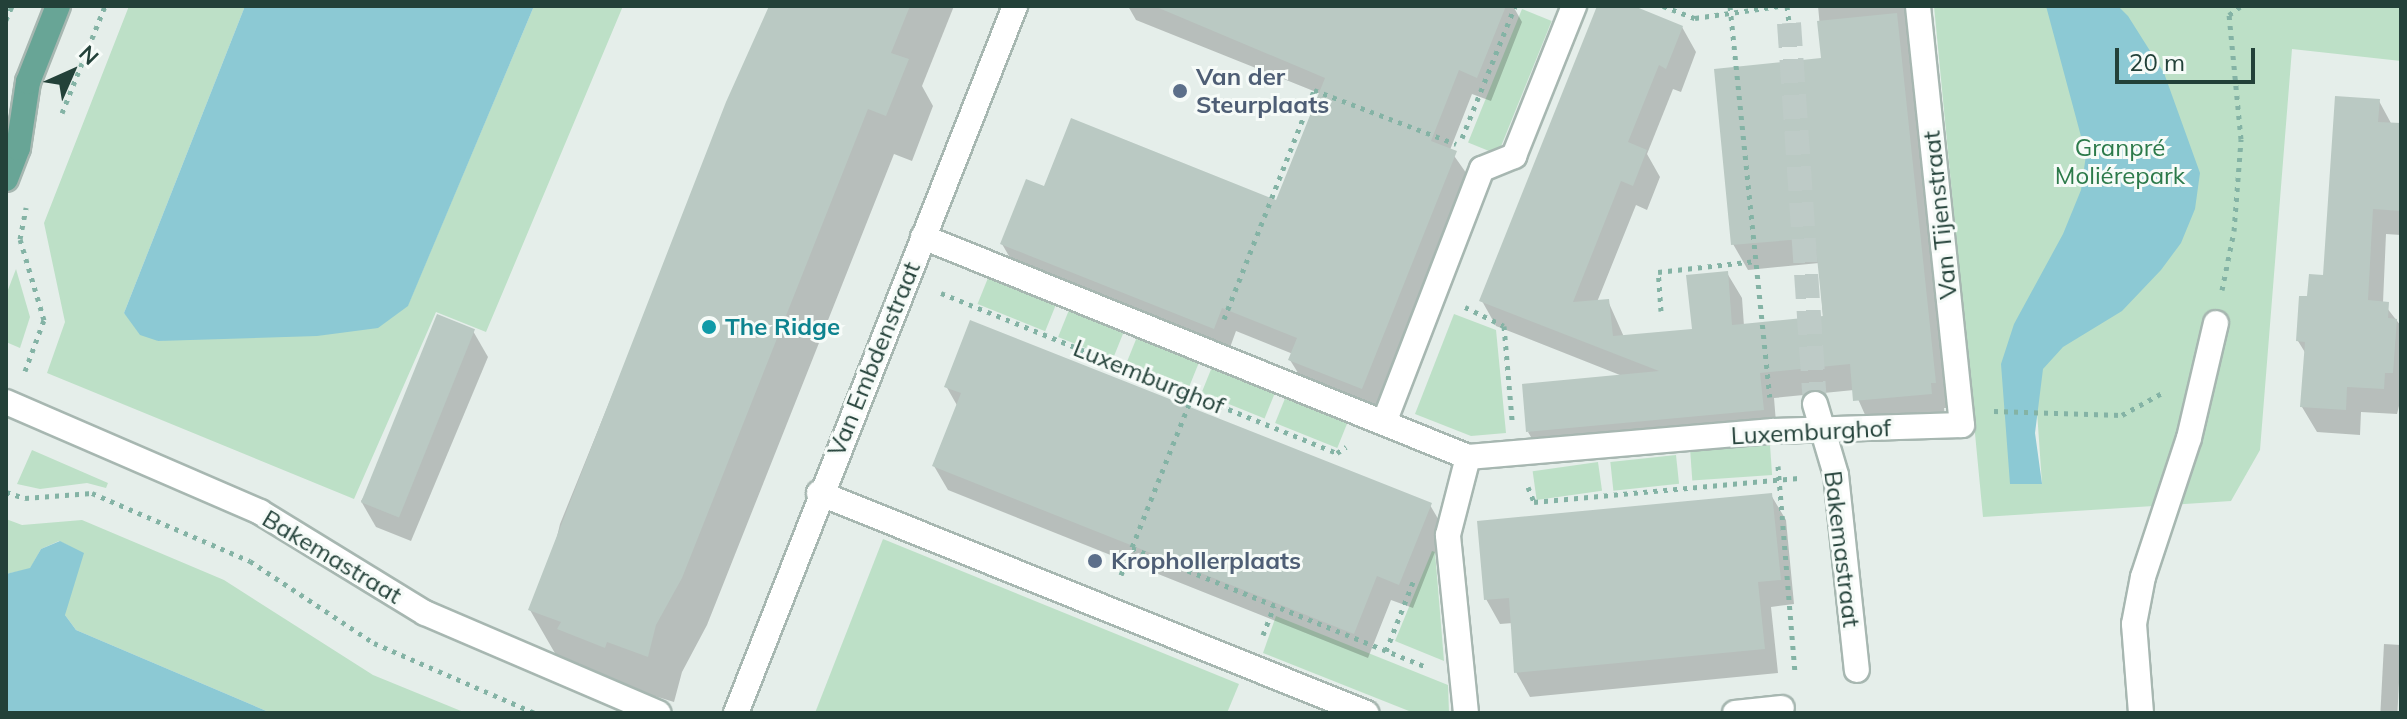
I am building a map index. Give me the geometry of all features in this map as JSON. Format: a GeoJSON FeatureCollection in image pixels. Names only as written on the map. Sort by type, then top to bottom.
{"type":"FeatureCollection","features":[{"type":"Feature","properties":{"kind":"main road"},"geometry":{"type":"LineString","coordinates":[[6,179],[18,148],[28,82],[58,6]]}},
{"type":"Feature","properties":{"kind":"main road"},"geometry":{"type":"LineString","coordinates":[[6,109],[28,82]]}},
{"type":"Feature","properties":{"kind":"street","name":"Van Embdenstraat"},"geometry":{"type":"LineString","coordinates":[[736,713],[819,493],[1015,6]]}},
{"type":"Feature","properties":{"kind":"street"},"geometry":{"type":"LineString","coordinates":[[1385,420],[1482,169],[1514,156],[1574,6]]}},
{"type":"Feature","properties":{"kind":"street","name":"Van Tijenstraat"},"geometry":{"type":"LineString","coordinates":[[1918,6],[1962,425]]}},
{"type":"Feature","properties":{"kind":"street","name":"Luxemburghof"},"geometry":{"type":"LineString","coordinates":[[923,237],[1385,420],[1468,457],[1773,431],[1962,425]]}},
{"type":"Feature","properties":{"kind":"street"},"geometry":{"type":"LineString","coordinates":[[2141,713],[2134,624],[2143,577],[2189,438],[2216,323]]}},
{"type":"Feature","properties":{"kind":"street","name":"Bakemastraat"},"geometry":{"type":"LineString","coordinates":[[9,403],[260,512],[425,613],[658,713]]}},
{"type":"Feature","properties":{"kind":"street","name":"Bakemastraat"},"geometry":{"type":"LineString","coordinates":[[1815,404],[1836,475],[1857,670]]}},
{"type":"Feature","properties":{"kind":"street"},"geometry":{"type":"LineString","coordinates":[[1466,713],[1448,535],[1468,457]]}},
{"type":"Feature","properties":{"kind":"street"},"geometry":{"type":"LineString","coordinates":[[819,493],[1366,713]]}},
{"type":"Feature","properties":{"kind":"street"},"geometry":{"type":"LineString","coordinates":[[1735,713],[1782,708]]}},
{"type":"Feature","properties":{"kind":"path"},"geometry":{"type":"LineString","coordinates":[[6,20],[12,6]]}},
{"type":"Feature","properties":{"kind":"path"},"geometry":{"type":"LineString","coordinates":[[59,121],[105,6]]}},
{"type":"Feature","properties":{"kind":"path"},"geometry":{"type":"LineString","coordinates":[[1459,146],[1515,6]]}},
{"type":"Feature","properties":{"kind":"path"},"geometry":{"type":"LineString","coordinates":[[1663,6],[1695,18],[1731,10],[1779,6]]}},
{"type":"Feature","properties":{"kind":"path"},"geometry":{"type":"LineString","coordinates":[[1787,6],[1789,23]]}},
{"type":"Feature","properties":{"kind":"path"},"geometry":{"type":"LineString","coordinates":[[2216,323],[2234,231],[2241,139],[2229,15],[2241,6]]}},
{"type":"Feature","properties":{"kind":"path"},"geometry":{"type":"LineString","coordinates":[[1731,10],[1796,688],[1782,708]]}},
{"type":"Feature","properties":{"kind":"path"},"geometry":{"type":"LineString","coordinates":[[1107,609],[1314,90],[1459,146],[1482,169]]}},
{"type":"Feature","properties":{"kind":"path"},"geometry":{"type":"LineString","coordinates":[[9,403],[44,320],[20,239],[29,199]]}},
{"type":"Feature","properties":{"kind":"path"},"geometry":{"type":"LineString","coordinates":[[1661,311],[1658,272],[1756,261]]}},
{"type":"Feature","properties":{"kind":"path","name":"Luxemburghof"},"geometry":{"type":"LineString","coordinates":[[907,279],[1337,453],[1385,420]]}},
{"type":"Feature","properties":{"kind":"path"},"geometry":{"type":"LineString","coordinates":[[1990,411],[2122,415],[2163,392],[2172,381]]}},
{"type":"Feature","properties":{"kind":"path"},"geometry":{"type":"LineString","coordinates":[[6,492],[25,498],[92,493],[250,561],[405,659],[535,713]]}},
{"type":"Feature","properties":{"kind":"path"},"geometry":{"type":"LineString","coordinates":[[1386,651],[1431,536],[1448,535]]}},
{"type":"Feature","properties":{"kind":"path"},"geometry":{"type":"LineString","coordinates":[[1132,548],[1463,680]]}},
{"type":"Feature","properties":{"kind":"green space"},"geometry":{"type":"Polygon","coordinates":[[[129,6],[245,6],[124,313],[158,341],[408,305],[534,6],[623,6],[486,332],[436,312],[354,499],[47,373],[65,322],[44,223],[129,6]]]}},
{"type":"Feature","properties":{"kind":"green space","name":"Granpré Moliérepark"},"geometry":{"type":"Polygon","coordinates":[[[1934,6],[2401,6],[2401,61],[2292,49],[2260,450],[2231,501],[1983,517],[1934,6]],[[2004,395],[2042,484],[2036,397],[2004,395]]]}},
{"type":"Feature","properties":{"kind":"green space"},"geometry":{"type":"Polygon","coordinates":[[[1522,9],[1552,21],[1498,155],[1468,143],[1522,9]]]}},
{"type":"Feature","properties":{"kind":"green space"},"geometry":{"type":"Polygon","coordinates":[[[16,269],[30,317],[20,348],[6,342],[6,295],[16,269]]]}},
{"type":"Feature","properties":{"kind":"green space"},"geometry":{"type":"Polygon","coordinates":[[[988,278],[1056,305],[1045,331],[978,304],[988,278]]]}},
{"type":"Feature","properties":{"kind":"green space"},"geometry":{"type":"Polygon","coordinates":[[[1069,310],[1124,332],[1113,359],[1058,337],[1069,310]]]}},
{"type":"Feature","properties":{"kind":"green space"},"geometry":{"type":"Polygon","coordinates":[[[1454,314],[1496,330],[1506,433],[1471,436],[1415,414],[1454,314]]]}},
{"type":"Feature","properties":{"kind":"green space"},"geometry":{"type":"Polygon","coordinates":[[[1137,337],[1199,362],[1189,388],[1127,363],[1137,337]]]}},
{"type":"Feature","properties":{"kind":"green space"},"geometry":{"type":"Polygon","coordinates":[[[1212,367],[1275,392],[1265,418],[1202,393],[1212,367]]]}},
{"type":"Feature","properties":{"kind":"green space"},"geometry":{"type":"Polygon","coordinates":[[[1286,396],[1348,421],[1337,448],[1275,423],[1286,396]]]}},
{"type":"Feature","properties":{"kind":"green space"},"geometry":{"type":"Polygon","coordinates":[[[1770,445],[1772,475],[1692,481],[1690,451],[1770,445]]]}},
{"type":"Feature","properties":{"kind":"green space"},"geometry":{"type":"Polygon","coordinates":[[[32,450],[108,483],[106,488],[87,483],[40,489],[17,484],[32,450]]]}},
{"type":"Feature","properties":{"kind":"green space"},"geometry":{"type":"Polygon","coordinates":[[[1676,455],[1679,484],[1613,491],[1610,462],[1676,455]]]}},
{"type":"Feature","properties":{"kind":"green space"},"geometry":{"type":"Polygon","coordinates":[[[1598,462],[1602,491],[1537,500],[1533,471],[1598,462]]]}},
{"type":"Feature","properties":{"kind":"green space"},"geometry":{"type":"Polygon","coordinates":[[[6,519],[22,525],[82,520],[224,580],[373,675],[466,713],[271,713],[76,630],[65,615],[69,546],[59,541],[41,549],[30,569],[6,574],[6,519]]]}},
{"type":"Feature","properties":{"kind":"green space"},"geometry":{"type":"Polygon","coordinates":[[[883,539],[1239,684],[1227,713],[815,713],[883,539]]]}},
{"type":"Feature","properties":{"kind":"green space"},"geometry":{"type":"Polygon","coordinates":[[[1432,551],[1435,552],[1444,661],[1395,641],[1432,551]]]}},
{"type":"Feature","properties":{"kind":"green space"},"geometry":{"type":"Polygon","coordinates":[[[1276,616],[1448,685],[1449,713],[1414,713],[1263,653],[1276,616]]]}},
{"type":"Feature","properties":{"kind":"water"},"geometry":{"type":"Polygon","coordinates":[[[245,6],[534,6],[408,306],[378,328],[317,336],[158,341],[140,335],[124,313],[245,6]]]}},
{"type":"Feature","properties":{"kind":"water"},"geometry":{"type":"Polygon","coordinates":[[[2046,6],[2118,6],[2128,16],[2164,73],[2200,173],[2195,209],[2181,243],[2161,270],[2122,311],[2063,347],[2043,369],[2035,433],[2042,484],[2010,484],[2001,364],[2014,324],[2063,234],[2081,190],[2086,155],[2046,6]]]}},
{"type":"Feature","properties":{"kind":"water"},"geometry":{"type":"Polygon","coordinates":[[[60,541],[84,553],[65,615],[76,630],[271,713],[6,713],[6,574],[30,568],[41,549],[60,541]]]}},
{"type":"Feature","properties":{"kind":"building","name":"The Ridge"},"geometry":{"type":"Polygon","coordinates":[[[769,6],[910,6],[891,53],[909,59],[886,116],[868,109],[682,578],[656,625],[648,657],[607,642],[605,648],[557,629],[561,622],[528,610],[726,102],[769,6]]]}},
{"type":"Feature","properties":{"kind":"building"},"geometry":{"type":"Polygon","coordinates":[[[1154,6],[1506,6],[1477,78],[1459,70],[1431,141],[1457,151],[1362,389],[1288,360],[1297,338],[1222,308],[1214,329],[1000,244],[1026,179],[1044,186],[1071,118],[1276,200],[1325,78],[1154,6]]]}},
{"type":"Feature","properties":{"kind":"building"},"geometry":{"type":"Polygon","coordinates":[[[1597,6],[1634,6],[1683,26],[1666,69],[1659,65],[1628,142],[1647,150],[1633,186],[1621,181],[1573,302],[1609,299],[1613,336],[1692,329],[1686,275],[1728,271],[1732,325],[1823,316],[1815,238],[1731,245],[1714,69],[1821,58],[1817,21],[1897,13],[1936,383],[1931,383],[1932,394],[1853,401],[1850,364],[1760,373],[1764,410],[1526,432],[1522,384],[1659,371],[1479,301],[1597,6]]]}},
{"type":"Feature","properties":{"kind":"building"},"geometry":{"type":"Polygon","coordinates":[[[2335,96],[2380,99],[2378,122],[2401,123],[2401,211],[2373,209],[2368,300],[2389,302],[2388,318],[2397,319],[2393,373],[2385,373],[2384,389],[2347,387],[2346,410],[2300,407],[2305,342],[2296,341],[2299,296],[2307,296],[2309,274],[2323,275],[2335,96]]]}},
{"type":"Feature","properties":{"kind":"building"},"geometry":{"type":"Polygon","coordinates":[[[437,314],[475,329],[399,518],[361,502],[437,314]]]}},
{"type":"Feature","properties":{"kind":"building"},"geometry":{"type":"Polygon","coordinates":[[[970,320],[1432,503],[1399,585],[1377,576],[1354,634],[932,466],[961,393],[944,387],[970,320]]]}},
{"type":"Feature","properties":{"kind":"building"},"geometry":{"type":"Polygon","coordinates":[[[1772,493],[1781,580],[1758,582],[1765,649],[1514,673],[1509,598],[1484,600],[1477,521],[1772,493]]]}},
{"type":"Feature","properties":{"kind":"tunnel"},"geometry":{"type":"LineString","coordinates":[[1789,23],[1815,404]]}},
{"type":"Feature","properties":{"kind":"place","name":"Van der Steurplaats"},"geometry":{"type":"Point","coordinates":[1180,91]}},
{"type":"Feature","properties":{"kind":"place","name":"The Ridge"},"geometry":{"type":"Point","coordinates":[709,327]}},
{"type":"Feature","properties":{"kind":"place","name":"Krophollerplaats"},"geometry":{"type":"Point","coordinates":[1095,561]}}]}
